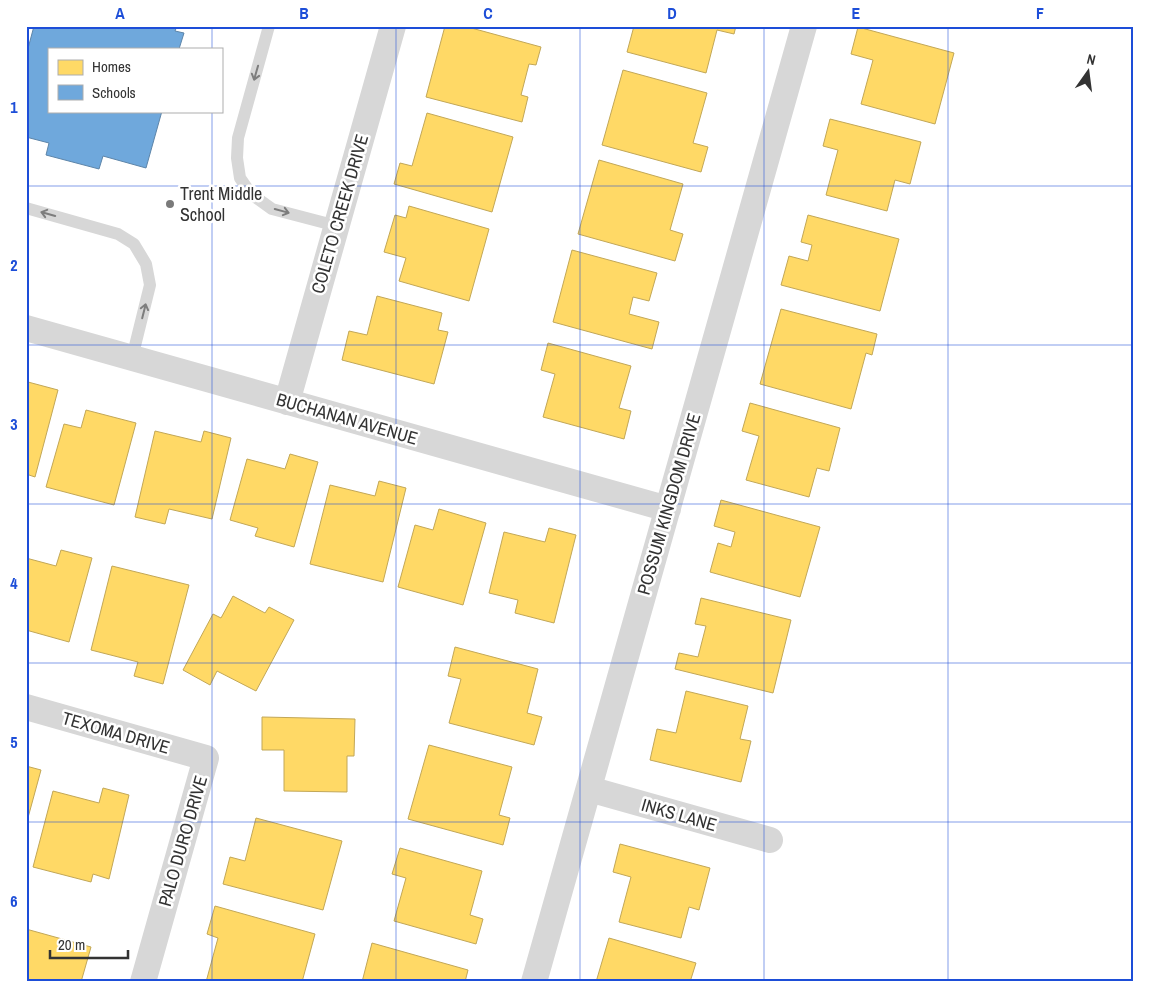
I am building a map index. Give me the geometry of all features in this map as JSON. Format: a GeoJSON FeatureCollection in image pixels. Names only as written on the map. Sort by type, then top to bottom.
{"type":"FeatureCollection","features":[{"type":"Feature","properties":{"kind":"street","name":"COLETO CREEK DRIVE"},"geometry":{"type":"LineString","coordinates":[[287,402],[393,26]]}},
{"type":"Feature","properties":{"kind":"street","name":"POSSUM KINGDOM DRIVE"},"geometry":{"type":"LineString","coordinates":[[534,982],[804,26]]}},
{"type":"Feature","properties":{"kind":"street","name":"BUCHANAN AVENUE"},"geometry":{"type":"LineString","coordinates":[[26,328],[668,509]]}},
{"type":"Feature","properties":{"kind":"street","name":"TEXOMA DRIVE"},"geometry":{"type":"LineString","coordinates":[[26,707],[206,758]]}},
{"type":"Feature","properties":{"kind":"street","name":"PALO DURO DRIVE"},"geometry":{"type":"LineString","coordinates":[[143,982],[206,758]]}},
{"type":"Feature","properties":{"kind":"street","name":"INKS LANE"},"geometry":{"type":"LineString","coordinates":[[589,789],[770,840]]}},
{"type":"Feature","properties":{"kind":"lane"},"geometry":{"type":"LineString","coordinates":[[269,26],[238,138],[237,158],[240,178],[251,194],[272,209],[337,226]]}},
{"type":"Feature","properties":{"kind":"lane"},"geometry":{"type":"LineString","coordinates":[[26,208],[118,234],[134,244],[146,264],[150,285],[132,358]]}},
{"type":"Feature","properties":{"kind":"building: Homes"},"geometry":{"type":"Polygon","coordinates":[[[445,26],[464,26],[541,47],[536,65],[529,64],[521,95],[528,97],[522,122],[426,97],[445,26]]]}},
{"type":"Feature","properties":{"kind":"building: Homes"},"geometry":{"type":"Polygon","coordinates":[[[634,26],[736,26],[734,34],[717,30],[706,73],[627,52],[634,26]]]}},
{"type":"Feature","properties":{"kind":"building: Homes"},"geometry":{"type":"Polygon","coordinates":[[[858,27],[954,53],[935,124],[861,104],[873,60],[851,54],[858,27]]]}},
{"type":"Feature","properties":{"kind":"building: Homes"},"geometry":{"type":"Polygon","coordinates":[[[623,70],[707,93],[693,143],[708,147],[701,172],[602,145],[623,70]]]}},
{"type":"Feature","properties":{"kind":"building: Homes"},"geometry":{"type":"Polygon","coordinates":[[[427,113],[513,137],[492,212],[394,184],[400,163],[412,166],[427,113]]]}},
{"type":"Feature","properties":{"kind":"building: Homes"},"geometry":{"type":"Polygon","coordinates":[[[830,119],[921,142],[910,184],[895,180],[887,211],[826,195],[838,150],[823,146],[830,119]]]}},
{"type":"Feature","properties":{"kind":"building: Homes"},"geometry":{"type":"Polygon","coordinates":[[[599,160],[683,184],[670,230],[683,234],[675,261],[578,234],[599,160]]]}},
{"type":"Feature","properties":{"kind":"building: Homes"},"geometry":{"type":"Polygon","coordinates":[[[409,206],[489,229],[469,301],[399,281],[406,258],[384,252],[395,215],[406,218],[409,206]]]}},
{"type":"Feature","properties":{"kind":"building: Homes"},"geometry":{"type":"Polygon","coordinates":[[[808,215],[899,239],[880,311],[781,285],[789,256],[808,261],[812,245],[801,242],[808,215]]]}},
{"type":"Feature","properties":{"kind":"building: Homes"},"geometry":{"type":"Polygon","coordinates":[[[572,250],[657,273],[649,301],[633,297],[629,314],[659,322],[652,349],[553,322],[572,250]]]}},
{"type":"Feature","properties":{"kind":"building: Homes"},"geometry":{"type":"Polygon","coordinates":[[[377,296],[442,313],[438,330],[448,332],[434,384],[342,360],[349,331],[367,335],[377,296]]]}},
{"type":"Feature","properties":{"kind":"building: Homes"},"geometry":{"type":"Polygon","coordinates":[[[781,309],[877,334],[872,355],[866,353],[851,409],[760,384],[781,309]]]}},
{"type":"Feature","properties":{"kind":"building: Homes"},"geometry":{"type":"Polygon","coordinates":[[[548,343],[631,366],[619,408],[631,411],[624,439],[543,417],[555,374],[541,370],[548,343]]]}},
{"type":"Feature","properties":{"kind":"building: Homes"},"geometry":{"type":"Polygon","coordinates":[[[28,382],[58,390],[35,477],[26,474],[26,387],[28,382]]]}},
{"type":"Feature","properties":{"kind":"building: Homes"},"geometry":{"type":"Polygon","coordinates":[[[750,403],[840,428],[829,471],[817,468],[809,497],[746,480],[759,436],[742,431],[750,403]]]}},
{"type":"Feature","properties":{"kind":"building: Homes"},"geometry":{"type":"Polygon","coordinates":[[[86,410],[136,423],[114,505],[46,487],[64,424],[81,428],[86,410]]]}},
{"type":"Feature","properties":{"kind":"building: Homes"},"geometry":{"type":"Polygon","coordinates":[[[155,431],[201,442],[204,431],[231,438],[212,519],[169,509],[165,524],[135,517],[155,431]]]}},
{"type":"Feature","properties":{"kind":"building: Homes"},"geometry":{"type":"Polygon","coordinates":[[[290,454],[318,462],[294,547],[255,536],[258,528],[230,520],[247,459],[285,469],[290,454]]]}},
{"type":"Feature","properties":{"kind":"building: Homes"},"geometry":{"type":"Polygon","coordinates":[[[379,481],[406,488],[383,582],[310,564],[330,485],[375,496],[379,481]]]}},
{"type":"Feature","properties":{"kind":"building: Homes"},"geometry":{"type":"Polygon","coordinates":[[[721,500],[820,527],[800,597],[710,572],[718,543],[731,547],[735,532],[714,526],[721,500]]]}},
{"type":"Feature","properties":{"kind":"building: Homes"},"geometry":{"type":"Polygon","coordinates":[[[439,509],[486,523],[463,605],[398,587],[415,525],[433,530],[439,509]]]}},
{"type":"Feature","properties":{"kind":"building: Homes"},"geometry":{"type":"Polygon","coordinates":[[[549,528],[576,535],[554,623],[515,613],[518,600],[489,593],[504,532],[545,542],[549,528]]]}},
{"type":"Feature","properties":{"kind":"building: Homes"},"geometry":{"type":"Polygon","coordinates":[[[61,550],[92,558],[69,642],[26,630],[26,558],[56,566],[61,550]]]}},
{"type":"Feature","properties":{"kind":"building: Homes"},"geometry":{"type":"Polygon","coordinates":[[[112,566],[189,585],[163,684],[134,676],[138,662],[91,650],[112,566]]]}},
{"type":"Feature","properties":{"kind":"building: Homes"},"geometry":{"type":"Polygon","coordinates":[[[233,596],[265,613],[269,607],[294,620],[256,691],[217,671],[210,685],[183,670],[213,614],[221,618],[233,596]]]}},
{"type":"Feature","properties":{"kind":"building: Homes"},"geometry":{"type":"Polygon","coordinates":[[[701,598],[791,620],[773,693],[675,669],[679,653],[698,657],[706,626],[695,624],[701,598]]]}},
{"type":"Feature","properties":{"kind":"building: Homes"},"geometry":{"type":"Polygon","coordinates":[[[455,647],[538,669],[527,713],[542,717],[534,745],[449,723],[461,679],[448,676],[455,647]]]}},
{"type":"Feature","properties":{"kind":"building: Homes"},"geometry":{"type":"Polygon","coordinates":[[[686,691],[748,706],[740,739],[751,741],[741,782],[650,760],[657,729],[676,733],[686,691]]]}},
{"type":"Feature","properties":{"kind":"building: Homes"},"geometry":{"type":"Polygon","coordinates":[[[262,717],[355,719],[354,756],[347,756],[347,792],[284,791],[284,750],[262,750],[262,717]]]}},
{"type":"Feature","properties":{"kind":"building: Homes"},"geometry":{"type":"Polygon","coordinates":[[[429,745],[512,767],[499,815],[510,818],[503,845],[408,819],[429,745]]]}},
{"type":"Feature","properties":{"kind":"building: Homes"},"geometry":{"type":"Polygon","coordinates":[[[26,766],[41,770],[26,825],[26,766]]]}},
{"type":"Feature","properties":{"kind":"building: Homes"},"geometry":{"type":"Polygon","coordinates":[[[103,788],[129,795],[109,879],[93,874],[91,882],[33,867],[53,791],[99,803],[103,788]]]}},
{"type":"Feature","properties":{"kind":"building: Homes"},"geometry":{"type":"Polygon","coordinates":[[[256,818],[342,841],[323,910],[223,884],[230,857],[245,861],[256,818]]]}},
{"type":"Feature","properties":{"kind":"building: Homes"},"geometry":{"type":"Polygon","coordinates":[[[620,844],[710,868],[699,910],[689,907],[681,938],[619,922],[631,877],[613,872],[620,844]]]}},
{"type":"Feature","properties":{"kind":"building: Homes"},"geometry":{"type":"Polygon","coordinates":[[[400,848],[482,871],[470,915],[483,919],[476,944],[394,921],[406,878],[392,874],[400,848]]]}},
{"type":"Feature","properties":{"kind":"building: Homes"},"geometry":{"type":"Polygon","coordinates":[[[215,906],[315,934],[302,982],[206,982],[218,938],[207,934],[215,906]]]}},
{"type":"Feature","properties":{"kind":"building: Homes"},"geometry":{"type":"Polygon","coordinates":[[[26,929],[91,947],[81,982],[26,982],[26,929]]]}},
{"type":"Feature","properties":{"kind":"building: Homes"},"geometry":{"type":"Polygon","coordinates":[[[609,938],[696,963],[690,982],[596,982],[609,938]]]}},
{"type":"Feature","properties":{"kind":"building: Homes"},"geometry":{"type":"Polygon","coordinates":[[[372,943],[468,970],[465,982],[362,982],[372,943]]]}},
{"type":"Feature","properties":{"kind":"building: Schools"},"geometry":{"type":"Polygon","coordinates":[[[34,26],[177,26],[175,31],[184,33],[179,48],[48,48],[48,112],[162,112],[146,168],[103,156],[99,169],[46,155],[49,143],[26,137],[26,56],[34,26]]]}},
{"type":"Feature","properties":{"kind":"place","name":"Trent Middle School"},"geometry":{"type":"Point","coordinates":[170,204]}}]}
